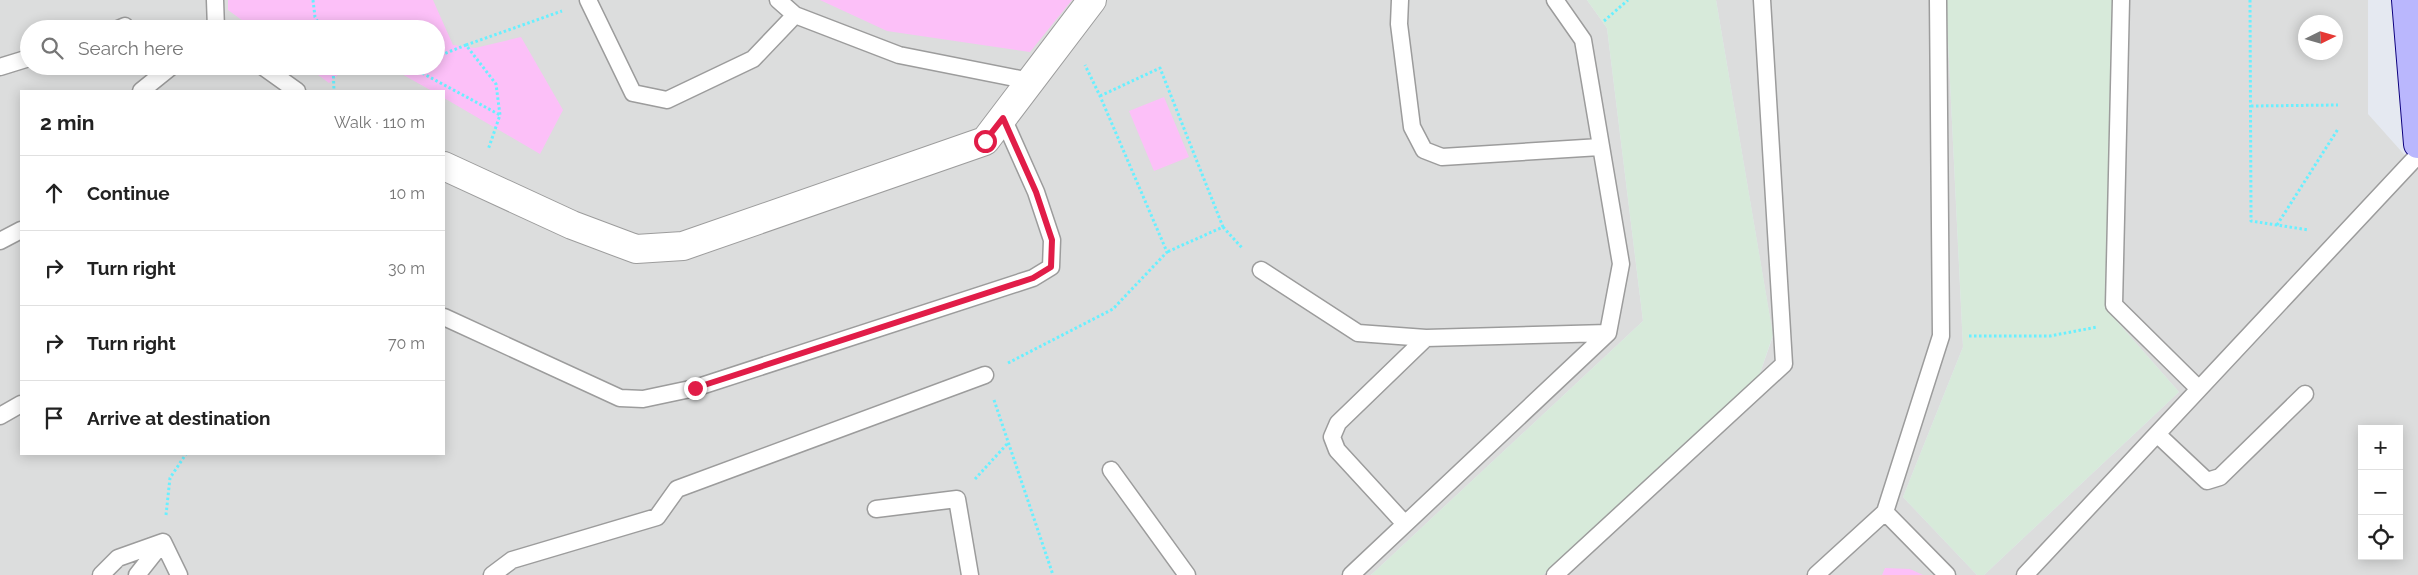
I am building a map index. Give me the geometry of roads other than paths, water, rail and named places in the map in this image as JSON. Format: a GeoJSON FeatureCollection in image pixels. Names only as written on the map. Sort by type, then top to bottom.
{"type":"FeatureCollection","features":[{"type":"Feature","properties":{"kind":"street"},"geometry":{"type":"LineString","coordinates":[[445,166],[572,225],[636,248],[682,246],[985,141],[1092,0]]}},
{"type":"Feature","properties":{"kind":"street"},"geometry":{"type":"LineString","coordinates":[[2410,6],[2418,144]]}},
{"type":"Feature","properties":{"kind":"lane"},"geometry":{"type":"LineString","coordinates":[[215,0],[216,20]]}},
{"type":"Feature","properties":{"kind":"lane"},"geometry":{"type":"LineString","coordinates":[[588,0],[633,93],[667,100],[754,59],[795,15]]}},
{"type":"Feature","properties":{"kind":"lane"},"geometry":{"type":"LineString","coordinates":[[778,0],[795,15],[899,54],[1030,81]]}},
{"type":"Feature","properties":{"kind":"lane"},"geometry":{"type":"LineString","coordinates":[[1400,0],[1399,24],[1412,127],[1424,150],[1442,157],[1600,147]]}},
{"type":"Feature","properties":{"kind":"lane"},"geometry":{"type":"LineString","coordinates":[[1351,575],[1608,333],[1621,264],[1583,40],[1555,0]]}},
{"type":"Feature","properties":{"kind":"lane"},"geometry":{"type":"LineString","coordinates":[[1555,575],[1784,364],[1762,0]]}},
{"type":"Feature","properties":{"kind":"lane"},"geometry":{"type":"LineString","coordinates":[[1816,575],[1885,512],[1941,336],[1938,0]]}},
{"type":"Feature","properties":{"kind":"lane"},"geometry":{"type":"LineString","coordinates":[[2121,0],[2114,305],[2199,389]]}},
{"type":"Feature","properties":{"kind":"lane"},"geometry":{"type":"LineString","coordinates":[[0,67],[20,61]]}},
{"type":"Feature","properties":{"kind":"lane"},"geometry":{"type":"LineString","coordinates":[[143,90],[161,75]]}},
{"type":"Feature","properties":{"kind":"lane"},"geometry":{"type":"LineString","coordinates":[[275,75],[296,90]]}},
{"type":"Feature","properties":{"kind":"lane"},"geometry":{"type":"LineString","coordinates":[[445,318],[620,398],[643,400],[695,388],[1033,278],[1051,267],[1052,240],[1036,192],[1003,118]]}},
{"type":"Feature","properties":{"kind":"lane"},"geometry":{"type":"LineString","coordinates":[[2025,575],[2418,155]]}},
{"type":"Feature","properties":{"kind":"lane"},"geometry":{"type":"LineString","coordinates":[[0,241],[20,231]]}},
{"type":"Feature","properties":{"kind":"lane"},"geometry":{"type":"LineString","coordinates":[[1261,270],[1358,333],[1426,338],[1608,333]]}},
{"type":"Feature","properties":{"kind":"lane"},"geometry":{"type":"LineString","coordinates":[[1405,524],[1337,450],[1332,436],[1338,424],[1426,338]]}},
{"type":"Feature","properties":{"kind":"lane"},"geometry":{"type":"LineString","coordinates":[[492,575],[512,560],[657,517],[677,489],[985,375]]}},
{"type":"Feature","properties":{"kind":"lane"},"geometry":{"type":"LineString","coordinates":[[2156,434],[2206,482],[2220,477],[2305,394]]}},
{"type":"Feature","properties":{"kind":"lane"},"geometry":{"type":"LineString","coordinates":[[0,416],[20,405]]}},
{"type":"Feature","properties":{"kind":"lane"},"geometry":{"type":"LineString","coordinates":[[1111,470],[1187,575]]}},
{"type":"Feature","properties":{"kind":"lane"},"geometry":{"type":"LineString","coordinates":[[876,509],[957,499],[970,575]]}},
{"type":"Feature","properties":{"kind":"lane"},"geometry":{"type":"LineString","coordinates":[[1885,512],[1947,575]]}},
{"type":"Feature","properties":{"kind":"lane"},"geometry":{"type":"LineString","coordinates":[[101,575],[118,558],[163,542]]}},
{"type":"Feature","properties":{"kind":"lane"},"geometry":{"type":"LineString","coordinates":[[137,575],[163,542]]}},
{"type":"Feature","properties":{"kind":"lane"},"geometry":{"type":"LineString","coordinates":[[163,542],[179,575]]}}]}
